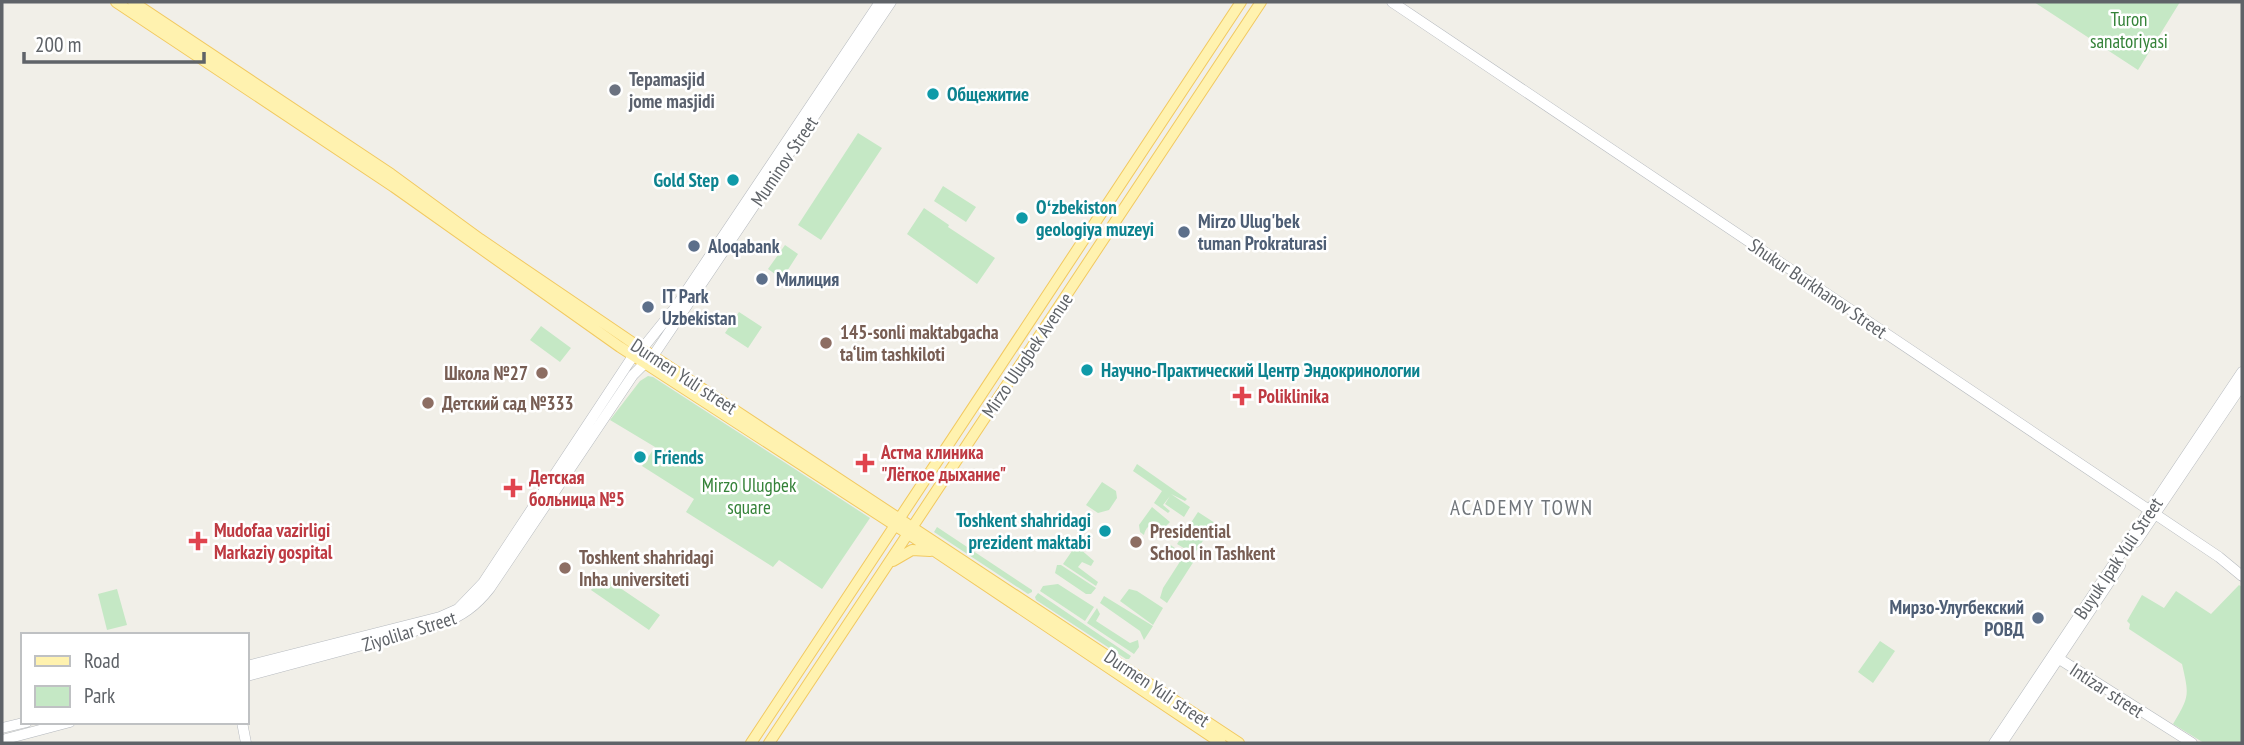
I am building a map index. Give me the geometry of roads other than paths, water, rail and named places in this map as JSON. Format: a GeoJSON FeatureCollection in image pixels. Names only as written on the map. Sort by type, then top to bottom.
{"type":"FeatureCollection","features":[{"type":"Feature","properties":{"kind":"main road","name":"Durmen Yuli street"},"geometry":{"type":"LineString","coordinates":[[116,2],[169,32],[390,174],[649,360],[1239,743]]}},
{"type":"Feature","properties":{"kind":"main road","name":"Durmen Yuli street"},"geometry":{"type":"LineString","coordinates":[[133,2],[169,32]]}},
{"type":"Feature","properties":{"kind":"main road","name":"Muminov Street"},"geometry":{"type":"LineString","coordinates":[[638,352],[674,308],[880,2]]}},
{"type":"Feature","properties":{"kind":"main road","name":"Muminov Street"},"geometry":{"type":"LineString","coordinates":[[649,360],[891,2]]}},
{"type":"Feature","properties":{"kind":"main road","name":"Mirzo Ulugbek Avenue"},"geometry":{"type":"LineString","coordinates":[[751,743],[1241,2]]}},
{"type":"Feature","properties":{"kind":"main road","name":"Mirzo Ulugbek Avenue"},"geometry":{"type":"LineString","coordinates":[[769,743],[1261,2]]}},
{"type":"Feature","properties":{"kind":"main road","name":"Shukur Burkhanov Street"},"geometry":{"type":"LineString","coordinates":[[1392,2],[2219,557],[2242,576]]}},
{"type":"Feature","properties":{"kind":"main road"},"geometry":{"type":"LineString","coordinates":[[1144,149],[1157,158]]}},
{"type":"Feature","properties":{"kind":"main road"},"geometry":{"type":"LineString","coordinates":[[1044,299],[1058,308]]}},
{"type":"Feature","properties":{"kind":"main road","name":"Ziyolilar Street"},"geometry":{"type":"LineString","coordinates":[[248,676],[430,621],[458,609],[483,583],[638,352]]}},
{"type":"Feature","properties":{"kind":"main road","name":"Ziyolilar Street"},"geometry":{"type":"LineString","coordinates":[[248,666],[319,653],[441,624],[457,618],[473,607],[490,588],[633,374],[649,360]]}},
{"type":"Feature","properties":{"kind":"main road","name":"Buyuk Ipak Yuli Street"},"geometry":{"type":"LineString","coordinates":[[2152,513],[2242,372]]}},
{"type":"Feature","properties":{"kind":"main road","name":"Buyuk Ipak Yuli Street"},"geometry":{"type":"LineString","coordinates":[[1994,743],[2242,385]]}},
{"type":"Feature","properties":{"kind":"main road","name":"Durmen Yuli street"},"geometry":{"type":"LineString","coordinates":[[911,530],[936,552],[1221,743]]}},
{"type":"Feature","properties":{"kind":"main road"},"geometry":{"type":"LineString","coordinates":[[888,565],[912,550],[936,552]]}},
{"type":"Feature","properties":{"kind":"main road","name":"Buyuk Ipak Yuli Street"},"geometry":{"type":"LineString","coordinates":[[2002,743],[2056,656]]}},
{"type":"Feature","properties":{"kind":"main road","name":"Intizаr street"},"geometry":{"type":"LineString","coordinates":[[2056,656],[2192,743]]}},
{"type":"Feature","properties":{"kind":"main road"},"geometry":{"type":"LineString","coordinates":[[2,728],[21,723]]}},
{"type":"Feature","properties":{"kind":"main road"},"geometry":{"type":"LineString","coordinates":[[2,740],[62,724]]}},
{"type":"Feature","properties":{"kind":"main road"},"geometry":{"type":"LineString","coordinates":[[242,724],[246,743]]}},
{"type":"Feature","properties":{"kind":"place","name":"Tepamasjid jome masjidi"},"geometry":{"type":"Point","coordinates":[615,90]}},
{"type":"Feature","properties":{"kind":"place","name":"Общежитие"},"geometry":{"type":"Point","coordinates":[933,94]}},
{"type":"Feature","properties":{"kind":"place","name":"Gold Step"},"geometry":{"type":"Point","coordinates":[733,180]}},
{"type":"Feature","properties":{"kind":"place","name":"Oʻzbekiston geologiya muzeyi"},"geometry":{"type":"Point","coordinates":[1022,218]}},
{"type":"Feature","properties":{"kind":"place","name":"Mirzo Ulug'bek tuman Prokraturasi"},"geometry":{"type":"Point","coordinates":[1184,232]}},
{"type":"Feature","properties":{"kind":"place","name":"Aloqabank"},"geometry":{"type":"Point","coordinates":[694,246]}},
{"type":"Feature","properties":{"kind":"place","name":"Милиция"},"geometry":{"type":"Point","coordinates":[762,279]}},
{"type":"Feature","properties":{"kind":"place","name":"IT Park Uzbekistan"},"geometry":{"type":"Point","coordinates":[648,307]}},
{"type":"Feature","properties":{"kind":"place","name":"145-sonli maktabgacha ta‘lim tashkiloti"},"geometry":{"type":"Point","coordinates":[826,343]}},
{"type":"Feature","properties":{"kind":"place","name":"Научно-Практический Центр Эндокринологии"},"geometry":{"type":"Point","coordinates":[1087,370]}},
{"type":"Feature","properties":{"kind":"place","name":"Школа №27"},"geometry":{"type":"Point","coordinates":[542,373]}},
{"type":"Feature","properties":{"kind":"place","name":"Poliklinika"},"geometry":{"type":"Point","coordinates":[1242,396]}},
{"type":"Feature","properties":{"kind":"place","name":"Детский сад №333"},"geometry":{"type":"Point","coordinates":[428,403]}},
{"type":"Feature","properties":{"kind":"place","name":"Friends"},"geometry":{"type":"Point","coordinates":[640,457]}},
{"type":"Feature","properties":{"kind":"place","name":"Астма клиника \"Лёгкое дыхание\""},"geometry":{"type":"Point","coordinates":[865,463]}},
{"type":"Feature","properties":{"kind":"place","name":"Детская больница №5"},"geometry":{"type":"Point","coordinates":[513,488]}},
{"type":"Feature","properties":{"kind":"place","name":"Toshkent shahridagi prezident maktabi"},"geometry":{"type":"Point","coordinates":[1105,531]}},
{"type":"Feature","properties":{"kind":"place","name":"Mudofaa vazirligi Markaziy gospital"},"geometry":{"type":"Point","coordinates":[198,541]}},
{"type":"Feature","properties":{"kind":"place","name":"Presidential School in Tashkent"},"geometry":{"type":"Point","coordinates":[1136,542]}},
{"type":"Feature","properties":{"kind":"place","name":"Toshkent shahridagi Inha universiteti"},"geometry":{"type":"Point","coordinates":[565,568]}},
{"type":"Feature","properties":{"kind":"place","name":"Мирзо-Улугбекский РОВД"},"geometry":{"type":"Point","coordinates":[2038,618]}},
{"type":"Feature","properties":{"kind":"district","name":"ACADEMY TOWN"},"geometry":{"type":"Point","coordinates":[1522,507]}},
{"type":"Feature","properties":{"kind":"park label","name":"Turon sanatoriyasi"},"geometry":{"type":"Point","coordinates":[2129,30]}},
{"type":"Feature","properties":{"kind":"park label","name":"Mirzo Ulugbek square"},"geometry":{"type":"Point","coordinates":[749,496]}}]}
